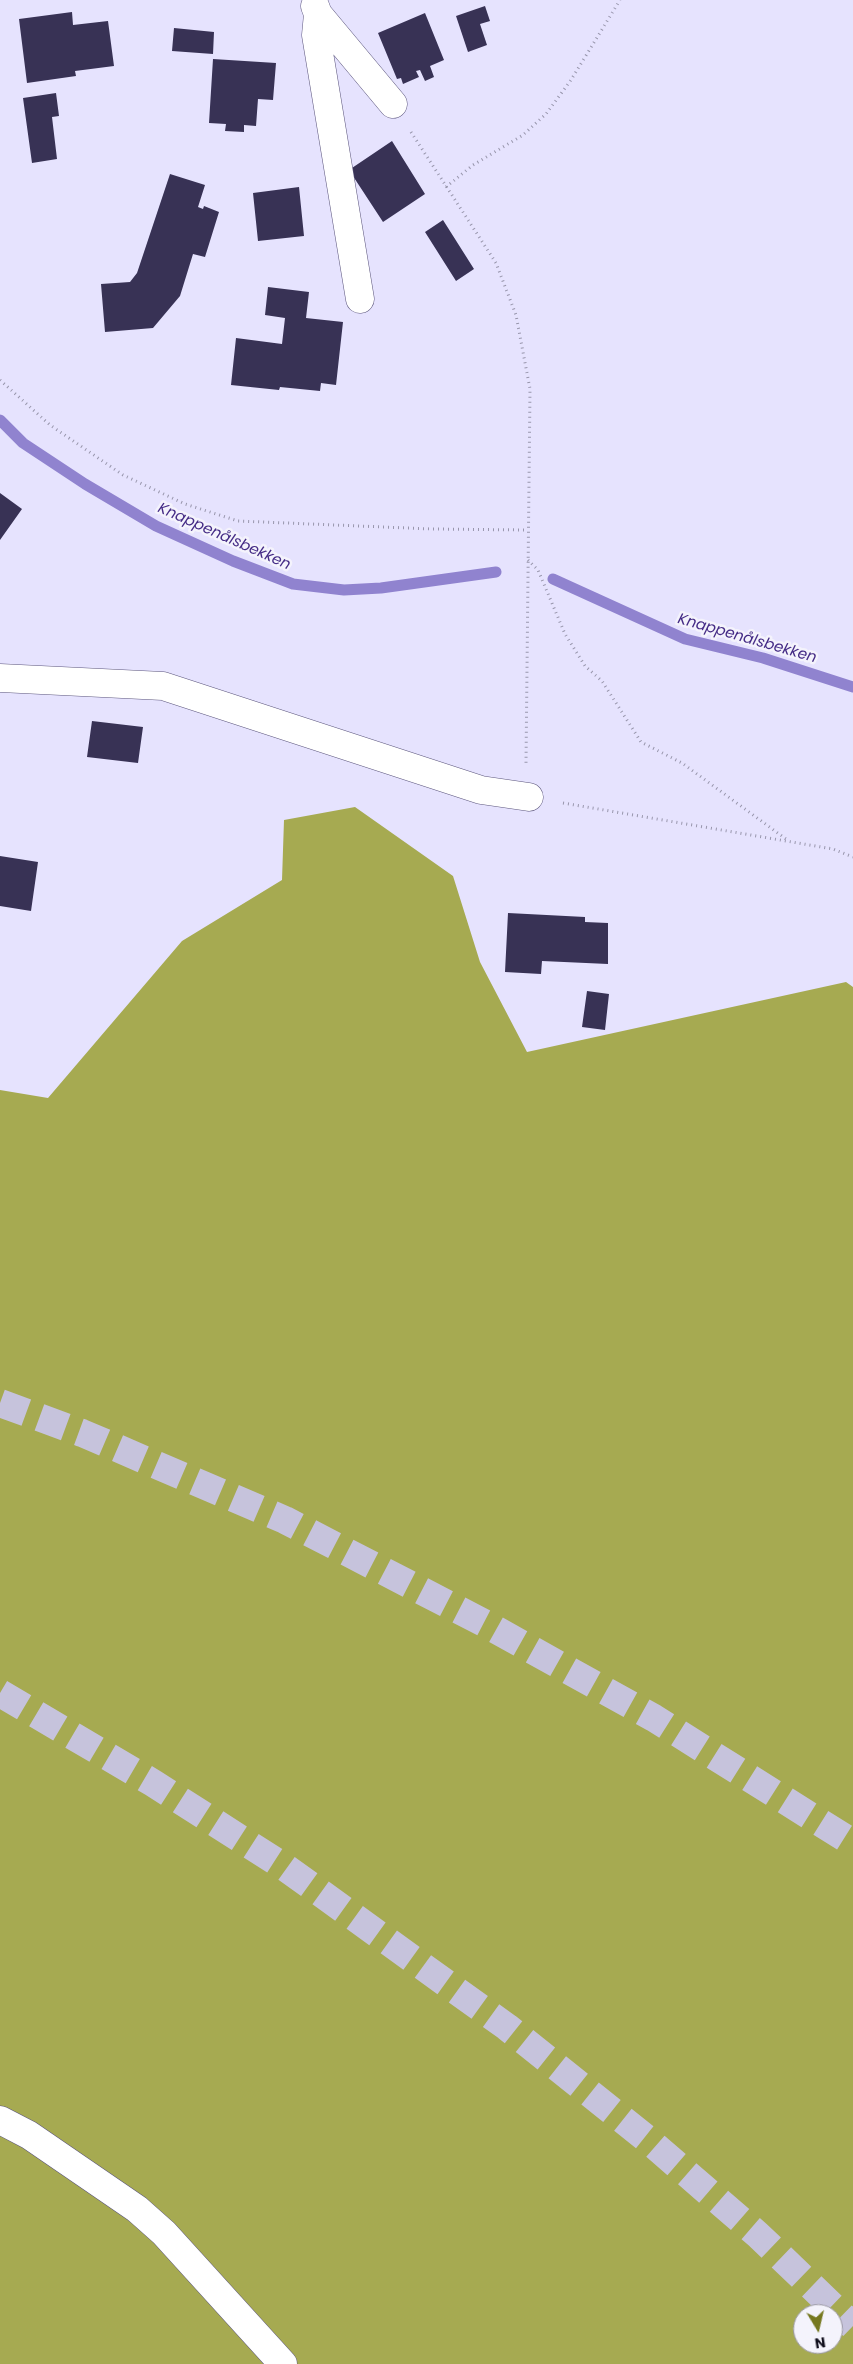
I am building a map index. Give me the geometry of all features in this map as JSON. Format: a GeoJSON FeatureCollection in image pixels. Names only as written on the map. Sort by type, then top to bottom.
{"type":"FeatureCollection","features":[{"type":"Feature","properties":{"kind":"lane"},"geometry":{"type":"LineString","coordinates":[[315,7],[392,104]]}},
{"type":"Feature","properties":{"kind":"lane"},"geometry":{"type":"LineString","coordinates":[[315,7],[316,35],[360,299]]}},
{"type":"Feature","properties":{"kind":"lane"},"geometry":{"type":"LineString","coordinates":[[0,678],[163,686],[481,790],[529,797]]}},
{"type":"Feature","properties":{"kind":"lane"},"geometry":{"type":"LineString","coordinates":[[0,2120],[29,2136],[138,2209],[164,2233],[283,2364]]}},
{"type":"Feature","properties":{"kind":"path"},"geometry":{"type":"LineString","coordinates":[[446,187],[473,164],[523,135],[546,114],[570,80],[620,0]]}},
{"type":"Feature","properties":{"kind":"path"},"geometry":{"type":"LineString","coordinates":[[392,104],[496,263],[516,315],[530,389],[525,750],[529,797],[833,849],[853,857]]}},
{"type":"Feature","properties":{"kind":"path"},"geometry":{"type":"LineString","coordinates":[[0,380],[50,425],[123,475],[185,504],[238,521],[432,529],[528,530]]}},
{"type":"Feature","properties":{"kind":"path"},"geometry":{"type":"LineString","coordinates":[[528,560],[538,570],[565,634],[585,666],[602,681],[641,742],[682,763],[788,841]]}},
{"type":"Feature","properties":{"kind":"green space"},"geometry":{"type":"Polygon","coordinates":[[[355,807],[453,876],[480,962],[527,1052],[846,982],[853,987],[853,2364],[0,2364],[0,1090],[48,1098],[182,941],[282,880],[284,820],[355,807]]]}},
{"type":"Feature","properties":{"kind":"building"},"geometry":{"type":"Polygon","coordinates":[[[485,6],[490,21],[480,24],[487,45],[468,52],[456,16],[485,6]]]}},
{"type":"Feature","properties":{"kind":"building"},"geometry":{"type":"Polygon","coordinates":[[[72,12],[73,25],[108,21],[114,66],[75,71],[76,76],[27,83],[19,19],[72,12]]]}},
{"type":"Feature","properties":{"kind":"building"},"geometry":{"type":"Polygon","coordinates":[[[425,13],[444,60],[430,66],[434,77],[425,81],[420,70],[416,71],[419,77],[403,84],[401,78],[397,79],[378,33],[425,13]]]}},
{"type":"Feature","properties":{"kind":"building"},"geometry":{"type":"Polygon","coordinates":[[[174,28],[214,32],[213,54],[172,51],[174,28]]]}},
{"type":"Feature","properties":{"kind":"building"},"geometry":{"type":"Polygon","coordinates":[[[213,59],[276,63],[273,100],[258,99],[256,126],[244,125],[244,132],[225,131],[226,124],[209,123],[213,59]]]}},
{"type":"Feature","properties":{"kind":"building"},"geometry":{"type":"Polygon","coordinates":[[[56,93],[59,116],[52,117],[57,159],[32,163],[23,98],[56,93]]]}},
{"type":"Feature","properties":{"kind":"building"},"geometry":{"type":"Polygon","coordinates":[[[392,141],[425,194],[383,222],[349,170],[392,141]]]}},
{"type":"Feature","properties":{"kind":"building"},"geometry":{"type":"Polygon","coordinates":[[[170,174],[205,185],[198,207],[203,209],[204,206],[219,212],[205,257],[193,254],[180,296],[153,328],[105,332],[101,284],[130,282],[137,273],[170,174]]]}},
{"type":"Feature","properties":{"kind":"building"},"geometry":{"type":"Polygon","coordinates":[[[299,187],[304,236],[258,241],[253,193],[299,187]]]}},
{"type":"Feature","properties":{"kind":"building"},"geometry":{"type":"Polygon","coordinates":[[[443,220],[474,269],[456,281],[425,232],[443,220]]]}},
{"type":"Feature","properties":{"kind":"building"},"geometry":{"type":"Polygon","coordinates":[[[268,287],[309,292],[306,318],[343,322],[336,385],[321,383],[320,391],[280,387],[279,390],[231,385],[236,338],[282,344],[285,318],[265,315],[268,287]]]}},
{"type":"Feature","properties":{"kind":"building"},"geometry":{"type":"Polygon","coordinates":[[[0,493],[22,509],[0,540],[0,493]]]}},
{"type":"Feature","properties":{"kind":"building"},"geometry":{"type":"Polygon","coordinates":[[[92,721],[143,727],[138,763],[87,757],[92,721]]]}},
{"type":"Feature","properties":{"kind":"building"},"geometry":{"type":"Polygon","coordinates":[[[0,856],[38,862],[31,911],[0,906],[0,856]]]}},
{"type":"Feature","properties":{"kind":"building"},"geometry":{"type":"Polygon","coordinates":[[[508,913],[585,917],[585,922],[608,923],[608,964],[542,961],[541,974],[505,972],[508,913]]]}},
{"type":"Feature","properties":{"kind":"building"},"geometry":{"type":"Polygon","coordinates":[[[587,991],[609,994],[605,1030],[582,1027],[587,991]]]}},
{"type":"Feature","properties":{"kind":"waterway","name":"Knappenålsbekken"},"geometry":{"type":"LineString","coordinates":[[0,420],[23,443],[85,484],[156,526],[233,561],[293,584],[344,590],[381,588],[496,572]]}},
{"type":"Feature","properties":{"kind":"waterway","name":"Knappenålsbekken"},"geometry":{"type":"LineString","coordinates":[[553,579],[685,639],[763,658],[853,687]]}},
{"type":"Feature","properties":{"kind":"tunnel"},"geometry":{"type":"LineString","coordinates":[[0,1403],[82,1433],[285,1520],[484,1623],[654,1718],[853,1843]]}},
{"type":"Feature","properties":{"kind":"tunnel"},"geometry":{"type":"LineString","coordinates":[[0,1693],[153,1783],[286,1868],[507,2027],[647,2139],[758,2235],[853,2326]]}}]}
